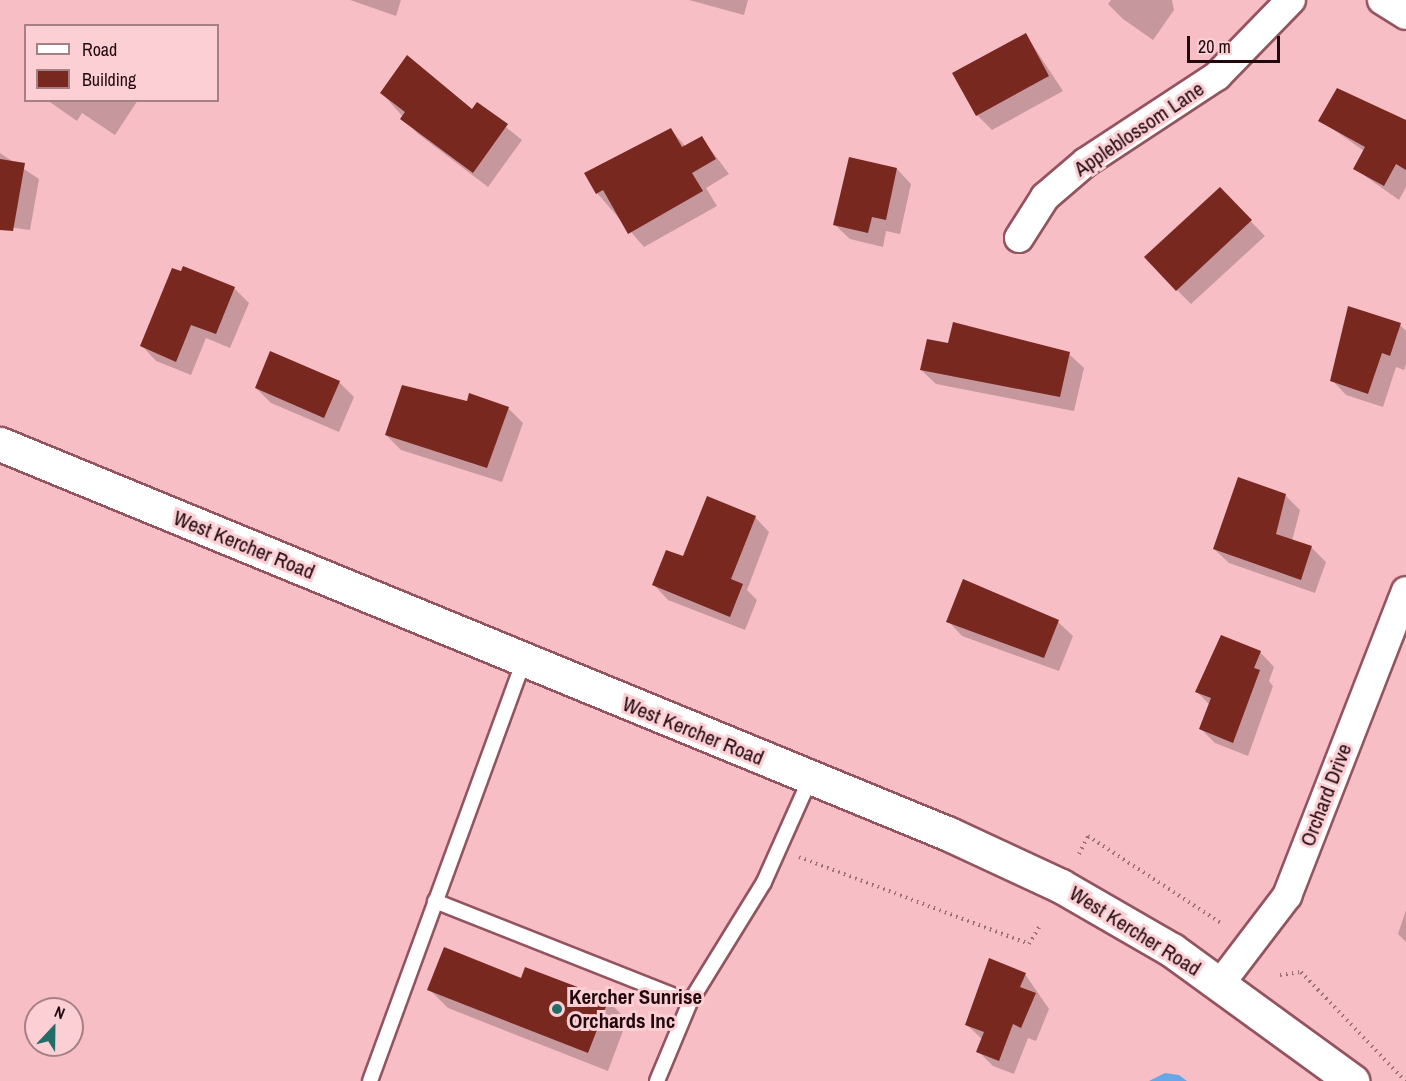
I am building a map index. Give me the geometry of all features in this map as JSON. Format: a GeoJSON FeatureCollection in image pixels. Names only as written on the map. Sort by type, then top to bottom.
{"type":"FeatureCollection","features":[{"type":"Feature","properties":{"kind":"main road","name":"West Kercher Road"},"geometry":{"type":"LineString","coordinates":[[0,444],[810,779],[1061,886],[1220,984],[1352,1081]]}},
{"type":"Feature","properties":{"kind":"street","name":"Appleblossom Lane"},"geometry":{"type":"LineString","coordinates":[[1020,238],[1045,197],[1086,162],[1217,76],[1291,0]]}},
{"type":"Feature","properties":{"kind":"street"},"geometry":{"type":"LineString","coordinates":[[1382,0],[1406,15]]}},
{"type":"Feature","properties":{"kind":"street","name":"Orchard Drive"},"geometry":{"type":"LineString","coordinates":[[1220,984],[1287,896],[1406,591]]}},
{"type":"Feature","properties":{"kind":"lane"},"geometry":{"type":"LineString","coordinates":[[370,1081],[524,662]]}},
{"type":"Feature","properties":{"kind":"lane"},"geometry":{"type":"LineString","coordinates":[[657,1081],[690,1002],[779,849],[810,779]]}},
{"type":"Feature","properties":{"kind":"lane"},"geometry":{"type":"LineString","coordinates":[[435,901],[690,1002]]}},
{"type":"Feature","properties":{"kind":"path"},"geometry":{"type":"LineString","coordinates":[[1079,854],[1088,836],[1221,923]]}},
{"type":"Feature","properties":{"kind":"path"},"geometry":{"type":"LineString","coordinates":[[779,849],[1029,944],[1041,924]]}},
{"type":"Feature","properties":{"kind":"path"},"geometry":{"type":"LineString","coordinates":[[1280,975],[1301,972],[1405,1081]]}},
{"type":"Feature","properties":{"kind":"water"},"geometry":{"type":"Polygon","coordinates":[[[1165,1073],[1179,1075],[1187,1081],[1149,1081],[1165,1073]]]}},
{"type":"Feature","properties":{"kind":"building"},"geometry":{"type":"Polygon","coordinates":[[[1026,33],[1049,76],[976,116],[952,73],[1026,33]]]}},
{"type":"Feature","properties":{"kind":"building"},"geometry":{"type":"Polygon","coordinates":[[[407,55],[472,109],[477,102],[508,124],[473,173],[400,119],[405,112],[380,93],[407,55]]]}},
{"type":"Feature","properties":{"kind":"building"},"geometry":{"type":"Polygon","coordinates":[[[1337,88],[1406,120],[1406,170],[1396,164],[1384,186],[1353,169],[1365,147],[1318,121],[1337,88]]]}},
{"type":"Feature","properties":{"kind":"building"},"geometry":{"type":"Polygon","coordinates":[[[671,128],[682,147],[702,136],[716,159],[692,173],[703,191],[628,234],[603,190],[596,194],[584,173],[671,128]]]}},
{"type":"Feature","properties":{"kind":"building"},"geometry":{"type":"Polygon","coordinates":[[[849,157],[897,168],[886,220],[872,217],[868,233],[833,225],[849,157]]]}},
{"type":"Feature","properties":{"kind":"building"},"geometry":{"type":"Polygon","coordinates":[[[0,159],[25,163],[13,231],[0,230],[0,159]]]}},
{"type":"Feature","properties":{"kind":"building"},"geometry":{"type":"Polygon","coordinates":[[[1220,187],[1252,220],[1176,291],[1144,257],[1220,187]]]}},
{"type":"Feature","properties":{"kind":"building"},"geometry":{"type":"Polygon","coordinates":[[[183,266],[235,287],[216,334],[191,325],[176,362],[140,346],[172,268],[181,271],[183,266]]]}},
{"type":"Feature","properties":{"kind":"building"},"geometry":{"type":"Polygon","coordinates":[[[1348,306],[1401,323],[1390,356],[1382,353],[1368,394],[1330,381],[1348,306]]]}},
{"type":"Feature","properties":{"kind":"building"},"geometry":{"type":"Polygon","coordinates":[[[953,322],[1070,352],[1060,397],[920,370],[927,339],[948,343],[953,322]]]}},
{"type":"Feature","properties":{"kind":"building"},"geometry":{"type":"Polygon","coordinates":[[[270,351],[340,381],[324,418],[255,388],[270,351]]]}},
{"type":"Feature","properties":{"kind":"building"},"geometry":{"type":"Polygon","coordinates":[[[402,385],[467,401],[469,393],[509,407],[487,468],[385,435],[402,385]]]}},
{"type":"Feature","properties":{"kind":"building"},"geometry":{"type":"Polygon","coordinates":[[[1238,477],[1286,494],[1276,534],[1312,546],[1301,580],[1213,549],[1238,477]]]}},
{"type":"Feature","properties":{"kind":"building"},"geometry":{"type":"Polygon","coordinates":[[[707,496],[756,516],[731,579],[743,584],[730,617],[652,585],[666,550],[683,556],[707,496]]]}},
{"type":"Feature","properties":{"kind":"building"},"geometry":{"type":"Polygon","coordinates":[[[963,579],[1059,620],[1044,658],[946,622],[963,579]]]}},
{"type":"Feature","properties":{"kind":"building"},"geometry":{"type":"Polygon","coordinates":[[[1221,635],[1261,651],[1254,668],[1260,670],[1233,743],[1199,729],[1211,698],[1195,692],[1221,635]]]}},
{"type":"Feature","properties":{"kind":"building"},"geometry":{"type":"Polygon","coordinates":[[[444,947],[521,978],[525,967],[609,999],[588,1053],[427,990],[444,947]]]}},
{"type":"Feature","properties":{"kind":"building"},"geometry":{"type":"Polygon","coordinates":[[[989,958],[1026,973],[1020,987],[1036,993],[1021,1028],[1013,1024],[999,1061],[976,1052],[984,1032],[965,1025],[989,958]]]}},
{"type":"Feature","properties":{"kind":"place","name":"Kercher Sunrise Orchards Inc"},"geometry":{"type":"Point","coordinates":[557,1009]}}]}
